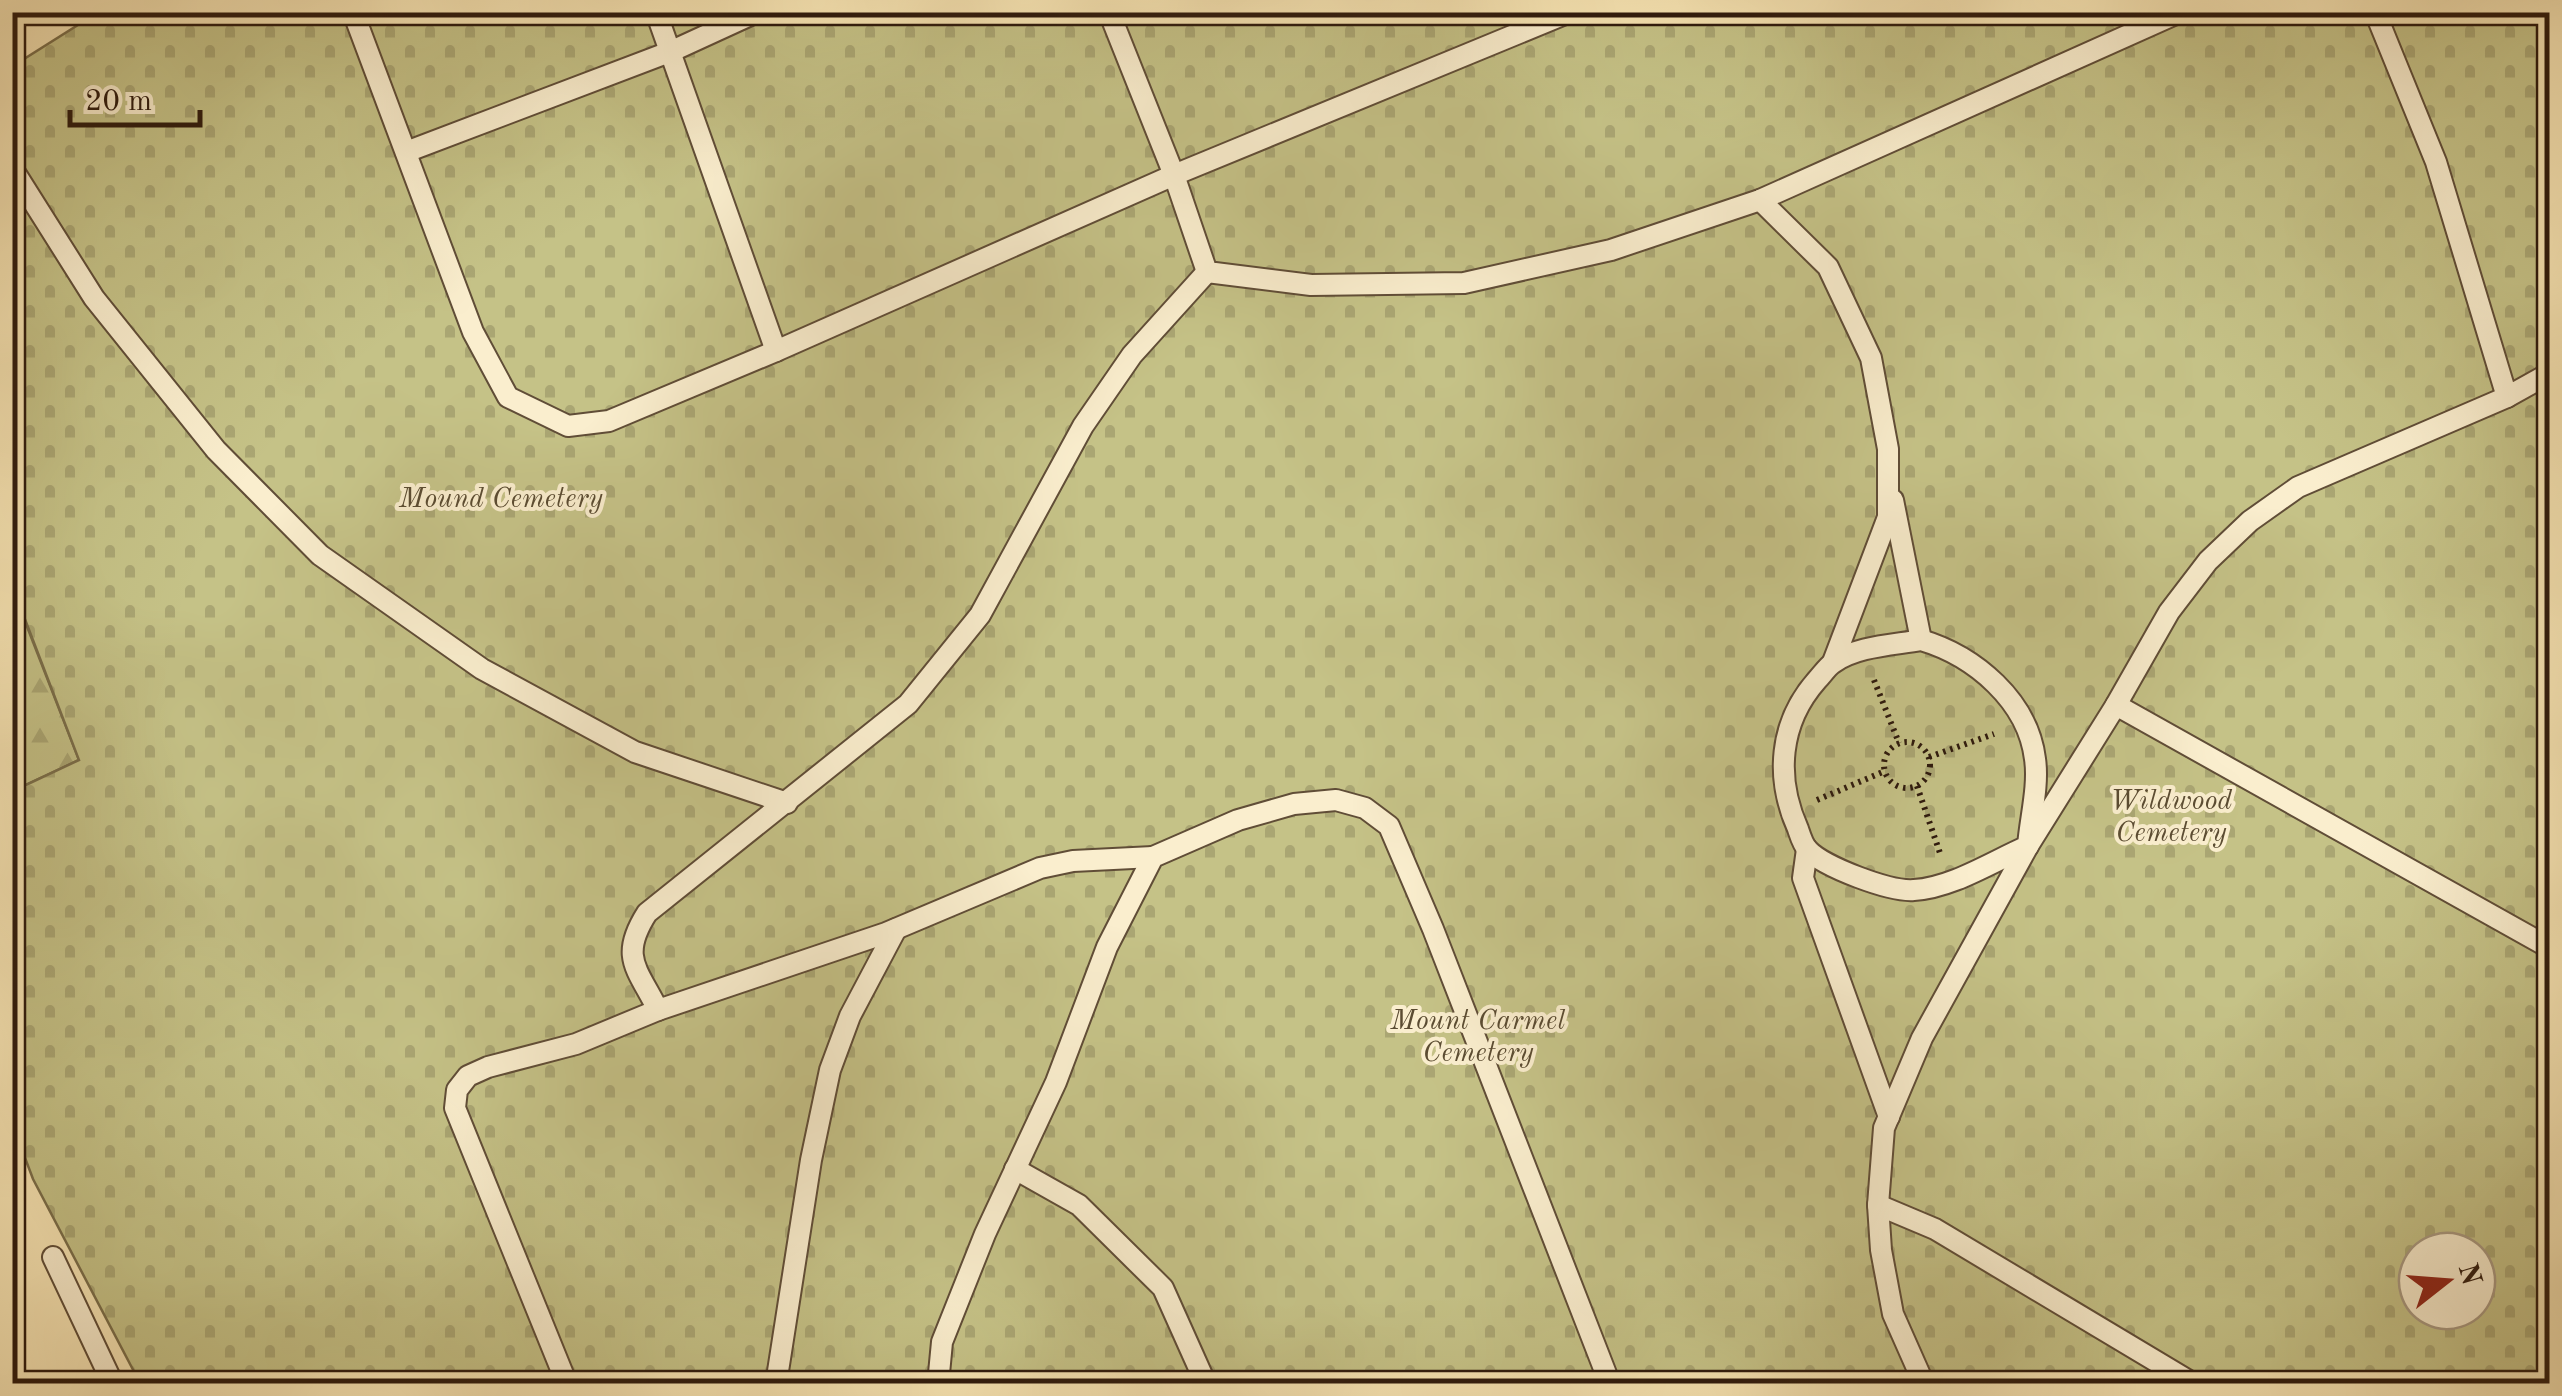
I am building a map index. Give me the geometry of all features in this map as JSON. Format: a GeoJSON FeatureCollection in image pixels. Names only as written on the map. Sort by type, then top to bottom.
{"type":"FeatureCollection","features":[{"type":"Feature","properties":{"kind":"lane"},"geometry":{"type":"LineString","coordinates":[[353,12],[473,332],[508,397],[568,426],[609,422],[1174,175],[1570,12]]}},
{"type":"Feature","properties":{"kind":"lane"},"geometry":{"type":"LineString","coordinates":[[656,12],[776,352]]}},
{"type":"Feature","properties":{"kind":"lane"},"geometry":{"type":"LineString","coordinates":[[406,152],[672,51],[758,12]]}},
{"type":"Feature","properties":{"kind":"lane"},"geometry":{"type":"LineString","coordinates":[[1109,12],[1174,175],[1207,272]]}},
{"type":"Feature","properties":{"kind":"lane"},"geometry":{"type":"LineString","coordinates":[[1207,272],[1311,285],[1464,282],[1611,250],[1760,200],[2180,12]]}},
{"type":"Feature","properties":{"kind":"lane"},"geometry":{"type":"LineString","coordinates":[[2375,12],[2436,162],[2507,397]]}},
{"type":"Feature","properties":{"kind":"lane"},"geometry":{"type":"LineString","coordinates":[[12,168],[94,298],[204,435],[320,555],[482,669],[618,743],[787,803]]}},
{"type":"Feature","properties":{"kind":"lane"},"geometry":{"type":"LineString","coordinates":[[1760,200],[1828,266],[1871,358],[1888,449],[1888,517],[1833,662],[1806,692],[1788,729],[1782,766],[1790,812],[1807,849],[1803,878],[1889,1117]]}},
{"type":"Feature","properties":{"kind":"lane"},"geometry":{"type":"LineString","coordinates":[[658,1010],[633,960],[631,938],[646,913],[908,704],[980,615],[1082,426],[1132,355],[1207,272]]}},
{"type":"Feature","properties":{"kind":"lane"},"geometry":{"type":"LineString","coordinates":[[1924,1384],[1892,1314],[1880,1250],[1878,1205],[1884,1128],[1922,1038],[2028,846],[2169,612],[2208,562],[2250,521],[2298,487],[2507,397],[2550,373]]}},
{"type":"Feature","properties":{"kind":"lane"},"geometry":{"type":"LineString","coordinates":[[1888,480],[1922,640]]}},
{"type":"Feature","properties":{"kind":"lane"},"geometry":{"type":"LineString","coordinates":[[1833,662],[1862,651],[1922,640],[1942,646],[1973,665],[2006,692],[2024,723],[2036,760],[2028,846]]}},
{"type":"Feature","properties":{"kind":"lane"},"geometry":{"type":"LineString","coordinates":[[2116,705],[2550,948]]}},
{"type":"Feature","properties":{"kind":"lane"},"geometry":{"type":"LineString","coordinates":[[568,1384],[456,1108],[458,1090],[468,1076],[576,1044],[658,1010],[896,929],[1040,868],[1073,861],[1153,856],[1238,820],[1294,804],[1336,800],[1365,808],[1388,826],[1433,928],[1610,1384]]}},
{"type":"Feature","properties":{"kind":"lane"},"geometry":{"type":"LineString","coordinates":[[1807,849],[1878,885],[1914,890],[1949,881],[2028,846]]}},
{"type":"Feature","properties":{"kind":"lane"},"geometry":{"type":"LineString","coordinates":[[938,1384],[942,1342],[985,1234],[1056,1082],[1107,948],[1153,856]]}},
{"type":"Feature","properties":{"kind":"lane"},"geometry":{"type":"LineString","coordinates":[[776,1384],[811,1160],[830,1070],[850,1016],[896,929]]}},
{"type":"Feature","properties":{"kind":"lane"},"geometry":{"type":"LineString","coordinates":[[1015,1169],[1079,1205],[1163,1288],[1206,1384]]}},
{"type":"Feature","properties":{"kind":"lane"},"geometry":{"type":"LineString","coordinates":[[1878,1205],[1935,1229],[2194,1384]]}},
{"type":"Feature","properties":{"kind":"lane"},"geometry":{"type":"LineString","coordinates":[[53,1257],[112,1384]]}},
{"type":"Feature","properties":{"kind":"path"},"geometry":{"type":"LineString","coordinates":[[1862,651],[1899,743]]}},
{"type":"Feature","properties":{"kind":"path"},"geometry":{"type":"LineString","coordinates":[[1929,757],[2024,723]]}},
{"type":"Feature","properties":{"kind":"path"},"geometry":{"type":"LineString","coordinates":[[1913,742],[1929,757],[1927,777],[1916,786],[1894,784],[1885,772],[1888,752],[1899,743],[1913,742]]}},
{"type":"Feature","properties":{"kind":"path"},"geometry":{"type":"LineString","coordinates":[[1790,812],[1885,772]]}},
{"type":"Feature","properties":{"kind":"path"},"geometry":{"type":"LineString","coordinates":[[1916,786],[1949,881]]}},
{"type":"Feature","properties":{"kind":"green space"},"geometry":{"type":"Polygon","coordinates":[[[97,13],[2549,13],[2549,1383],[140,1383],[33,1179],[13,1126],[13,791],[79,760],[13,588],[13,66],[97,13]]]}},
{"type":"Feature","properties":{"kind":"green space"},"geometry":{"type":"Polygon","coordinates":[[[12,588],[79,760],[13,791],[12,791],[12,588]]]}},
{"type":"Feature","properties":{"kind":"park label","name":"Mound Cemetery"},"geometry":{"type":"Point","coordinates":[501,500]}},
{"type":"Feature","properties":{"kind":"park label","name":"Wildwood Cemetery"},"geometry":{"type":"Point","coordinates":[2171,818]}},
{"type":"Feature","properties":{"kind":"park label","name":"Mount Carmel Cemetery"},"geometry":{"type":"Point","coordinates":[1478,1038]}}]}
